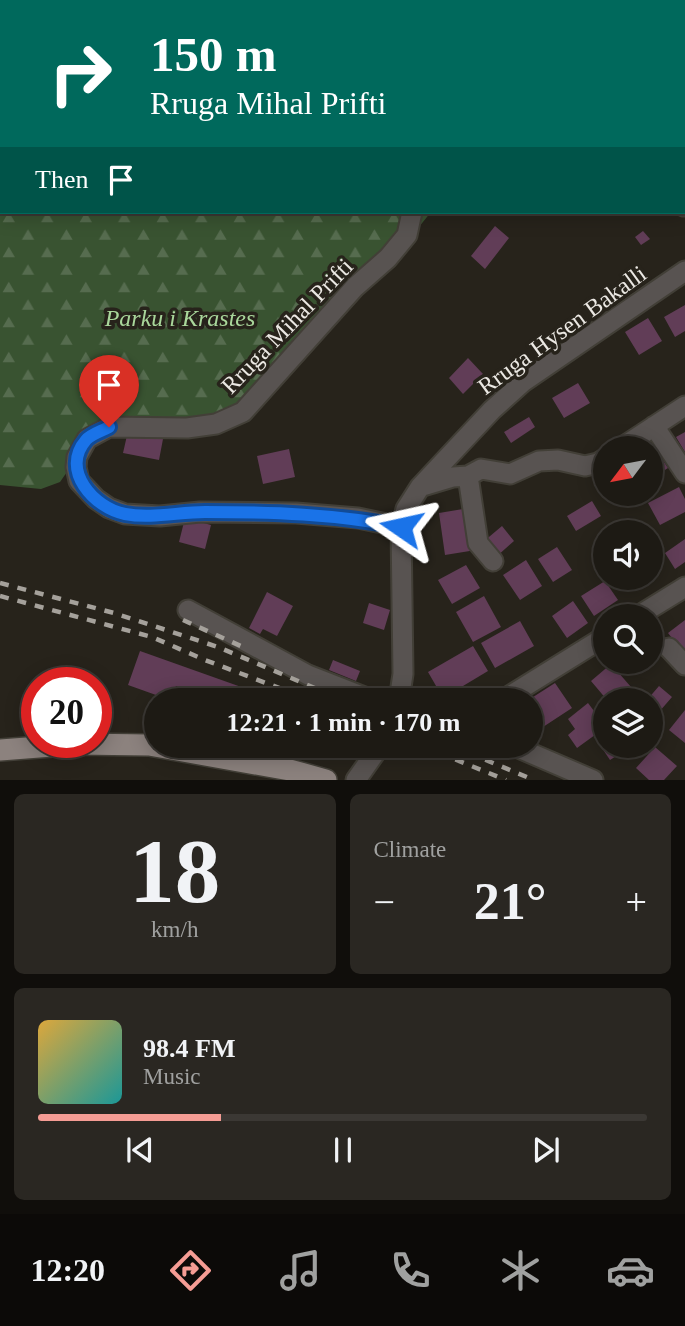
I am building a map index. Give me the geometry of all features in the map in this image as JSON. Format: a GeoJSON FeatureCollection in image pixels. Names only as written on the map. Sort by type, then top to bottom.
{"type":"FeatureCollection","features":[{"type":"Feature","properties":{"kind":"main road"},"geometry":{"type":"LineString","coordinates":[[0,750],[78,744],[149,745],[290,770],[326,780]]}},
{"type":"Feature","properties":{"kind":"street","name":"Rruga Mihal Prifti"},"geometry":{"type":"LineString","coordinates":[[401,527],[358,518],[296,513],[200,512],[160,516],[125,514],[96,499],[79,481],[76,467],[77,457],[87,439],[109,427],[187,428],[216,424],[243,412],[355,287],[388,258],[407,235],[411,214]]}},
{"type":"Feature","properties":{"kind":"street","name":"Rruga Hysen Bakalli"},"geometry":{"type":"LineString","coordinates":[[401,688],[403,674],[401,527],[406,509],[420,487],[492,410],[523,382],[685,271]]}},
{"type":"Feature","properties":{"kind":"street"},"geometry":{"type":"LineString","coordinates":[[639,436],[685,406]]}},
{"type":"Feature","properties":{"kind":"street"},"geometry":{"type":"LineString","coordinates":[[654,426],[685,473]]}},
{"type":"Feature","properties":{"kind":"street"},"geometry":{"type":"LineString","coordinates":[[420,487],[453,477],[468,476],[481,469],[510,474],[539,461],[558,460],[585,466],[593,464]]}},
{"type":"Feature","properties":{"kind":"street"},"geometry":{"type":"LineString","coordinates":[[468,476],[478,543],[493,561]]}},
{"type":"Feature","properties":{"kind":"street"},"geometry":{"type":"LineString","coordinates":[[657,604],[685,587]]}},
{"type":"Feature","properties":{"kind":"street"},"geometry":{"type":"LineString","coordinates":[[188,610],[308,675],[341,688]]}},
{"type":"Feature","properties":{"kind":"street"},"geometry":{"type":"LineString","coordinates":[[522,688],[593,644]]}},
{"type":"Feature","properties":{"kind":"street"},"geometry":{"type":"LineString","coordinates":[[669,648],[685,665]]}},
{"type":"Feature","properties":{"kind":"street"},"geometry":{"type":"LineString","coordinates":[[356,780],[372,758]]}},
{"type":"Feature","properties":{"kind":"street"},"geometry":{"type":"LineString","coordinates":[[542,758],[593,780]]}},
{"type":"Feature","properties":{"kind":"green space","name":"Parku i Krastes"},"geometry":{"type":"Polygon","coordinates":[[[0,214],[429,214],[410,238],[257,394],[215,421],[115,419],[60,482],[41,489],[0,485],[0,214]]]}},
{"type":"Feature","properties":{"kind":"building"},"geometry":{"type":"Polygon","coordinates":[[[495,226],[509,238],[485,269],[471,256],[495,226]]]}},
{"type":"Feature","properties":{"kind":"building"},"geometry":{"type":"Polygon","coordinates":[[[643,231],[650,239],[641,245],[635,237],[643,231]]]}},
{"type":"Feature","properties":{"kind":"building"},"geometry":{"type":"Polygon","coordinates":[[[685,305],[685,331],[675,337],[664,317],[685,305]]]}},
{"type":"Feature","properties":{"kind":"building"},"geometry":{"type":"Polygon","coordinates":[[[648,318],[662,341],[639,355],[625,332],[648,318]]]}},
{"type":"Feature","properties":{"kind":"building"},"geometry":{"type":"Polygon","coordinates":[[[468,358],[483,374],[463,394],[449,378],[468,358]]]}},
{"type":"Feature","properties":{"kind":"building"},"geometry":{"type":"Polygon","coordinates":[[[578,383],[590,403],[564,418],[552,398],[578,383]]]}},
{"type":"Feature","properties":{"kind":"building"},"geometry":{"type":"Polygon","coordinates":[[[529,417],[535,427],[511,443],[504,432],[529,417]]]}},
{"type":"Feature","properties":{"kind":"building"},"geometry":{"type":"Polygon","coordinates":[[[128,431],[163,439],[159,460],[123,453],[128,431]]]}},
{"type":"Feature","properties":{"kind":"building"},"geometry":{"type":"Polygon","coordinates":[[[685,432],[685,452],[676,437],[685,432]]]}},
{"type":"Feature","properties":{"kind":"building"},"geometry":{"type":"Polygon","coordinates":[[[289,449],[295,477],[263,484],[257,456],[289,449]]]}},
{"type":"Feature","properties":{"kind":"building"},"geometry":{"type":"Polygon","coordinates":[[[679,487],[685,499],[685,512],[663,523],[663,520],[657,520],[650,506],[663,506],[663,495],[679,487]]]}},
{"type":"Feature","properties":{"kind":"building"},"geometry":{"type":"Polygon","coordinates":[[[592,501],[601,516],[576,531],[567,516],[592,501]]]}},
{"type":"Feature","properties":{"kind":"building"},"geometry":{"type":"Polygon","coordinates":[[[463,509],[476,550],[445,555],[439,513],[463,509]]]}},
{"type":"Feature","properties":{"kind":"building"},"geometry":{"type":"Polygon","coordinates":[[[185,518],[211,525],[205,549],[179,542],[185,518]]]}},
{"type":"Feature","properties":{"kind":"building"},"geometry":{"type":"Polygon","coordinates":[[[502,526],[514,541],[496,557],[483,542],[502,526]]]}},
{"type":"Feature","properties":{"kind":"building"},"geometry":{"type":"Polygon","coordinates":[[[685,539],[685,562],[675,569],[665,553],[685,539]]]}},
{"type":"Feature","properties":{"kind":"building"},"geometry":{"type":"Polygon","coordinates":[[[557,547],[572,570],[553,582],[538,559],[557,547]]]}},
{"type":"Feature","properties":{"kind":"building"},"geometry":{"type":"Polygon","coordinates":[[[526,560],[542,586],[520,600],[503,575],[526,560]]]}},
{"type":"Feature","properties":{"kind":"building"},"geometry":{"type":"Polygon","coordinates":[[[466,565],[480,588],[452,604],[438,580],[466,565]]]}},
{"type":"Feature","properties":{"kind":"building"},"geometry":{"type":"Polygon","coordinates":[[[593,588],[611,590],[618,600],[612,604],[593,604],[593,614],[581,596],[593,588]]]}},
{"type":"Feature","properties":{"kind":"building"},"geometry":{"type":"Polygon","coordinates":[[[267,592],[293,606],[277,636],[263,629],[260,634],[249,628],[267,592]]]}},
{"type":"Feature","properties":{"kind":"building"},"geometry":{"type":"Polygon","coordinates":[[[484,596],[501,627],[473,642],[456,612],[484,596]]]}},
{"type":"Feature","properties":{"kind":"building"},"geometry":{"type":"Polygon","coordinates":[[[573,601],[588,623],[567,638],[552,616],[573,601]]]}},
{"type":"Feature","properties":{"kind":"building"},"geometry":{"type":"Polygon","coordinates":[[[369,603],[390,610],[384,630],[363,623],[369,603]]]}},
{"type":"Feature","properties":{"kind":"building"},"geometry":{"type":"Polygon","coordinates":[[[685,620],[685,650],[683,652],[668,633],[685,620]]]}},
{"type":"Feature","properties":{"kind":"building"},"geometry":{"type":"Polygon","coordinates":[[[520,621],[534,646],[495,668],[481,643],[520,621]]]}},
{"type":"Feature","properties":{"kind":"building"},"geometry":{"type":"Polygon","coordinates":[[[473,646],[488,671],[460,688],[437,688],[428,672],[473,646]]]}},
{"type":"Feature","properties":{"kind":"building"},"geometry":{"type":"Polygon","coordinates":[[[140,651],[244,688],[176,686],[144,688],[144,691],[128,685],[140,651]]]}},
{"type":"Feature","properties":{"kind":"building"},"geometry":{"type":"Polygon","coordinates":[[[333,660],[360,671],[356,681],[329,670],[333,660]]]}},
{"type":"Feature","properties":{"kind":"building"},"geometry":{"type":"Polygon","coordinates":[[[599,674],[620,674],[631,687],[597,688],[591,681],[599,674]]]}},
{"type":"Feature","properties":{"kind":"building"},"geometry":{"type":"Polygon","coordinates":[[[555,683],[572,708],[543,727],[543,691],[555,683]]]}},
{"type":"Feature","properties":{"kind":"building"},"geometry":{"type":"Polygon","coordinates":[[[663,689],[672,697],[663,707],[663,689]]]}},
{"type":"Feature","properties":{"kind":"building"},"geometry":{"type":"Polygon","coordinates":[[[588,703],[593,710],[593,736],[577,748],[568,735],[575,729],[568,719],[588,703]]]}},
{"type":"Feature","properties":{"kind":"building"},"geometry":{"type":"Polygon","coordinates":[[[685,710],[685,743],[669,730],[685,710]]]}},
{"type":"Feature","properties":{"kind":"building"},"geometry":{"type":"Polygon","coordinates":[[[663,754],[677,766],[664,780],[649,780],[636,768],[645,758],[663,758],[663,754]]]}},
{"type":"Feature","properties":{"kind":"railway"},"geometry":{"type":"LineString","coordinates":[[0,583],[114,613],[218,647],[315,688]]}},
{"type":"Feature","properties":{"kind":"railway"},"geometry":{"type":"LineString","coordinates":[[0,596],[152,637],[279,688]]}},
{"type":"Feature","properties":{"kind":"railway"},"geometry":{"type":"LineString","coordinates":[[183,620],[243,647]]}},
{"type":"Feature","properties":{"kind":"railway"},"geometry":{"type":"LineString","coordinates":[[452,758],[506,780]]}},
{"type":"Feature","properties":{"kind":"railway"},"geometry":{"type":"LineString","coordinates":[[481,758],[534,780]]}},
{"type":"Feature","properties":{"kind":"route"},"geometry":{"type":"LineString","coordinates":[[109,427],[87,439],[77,457],[76,467],[79,481],[96,499],[125,514],[160,516],[200,512],[296,513],[358,518],[401,527]]}}]}
